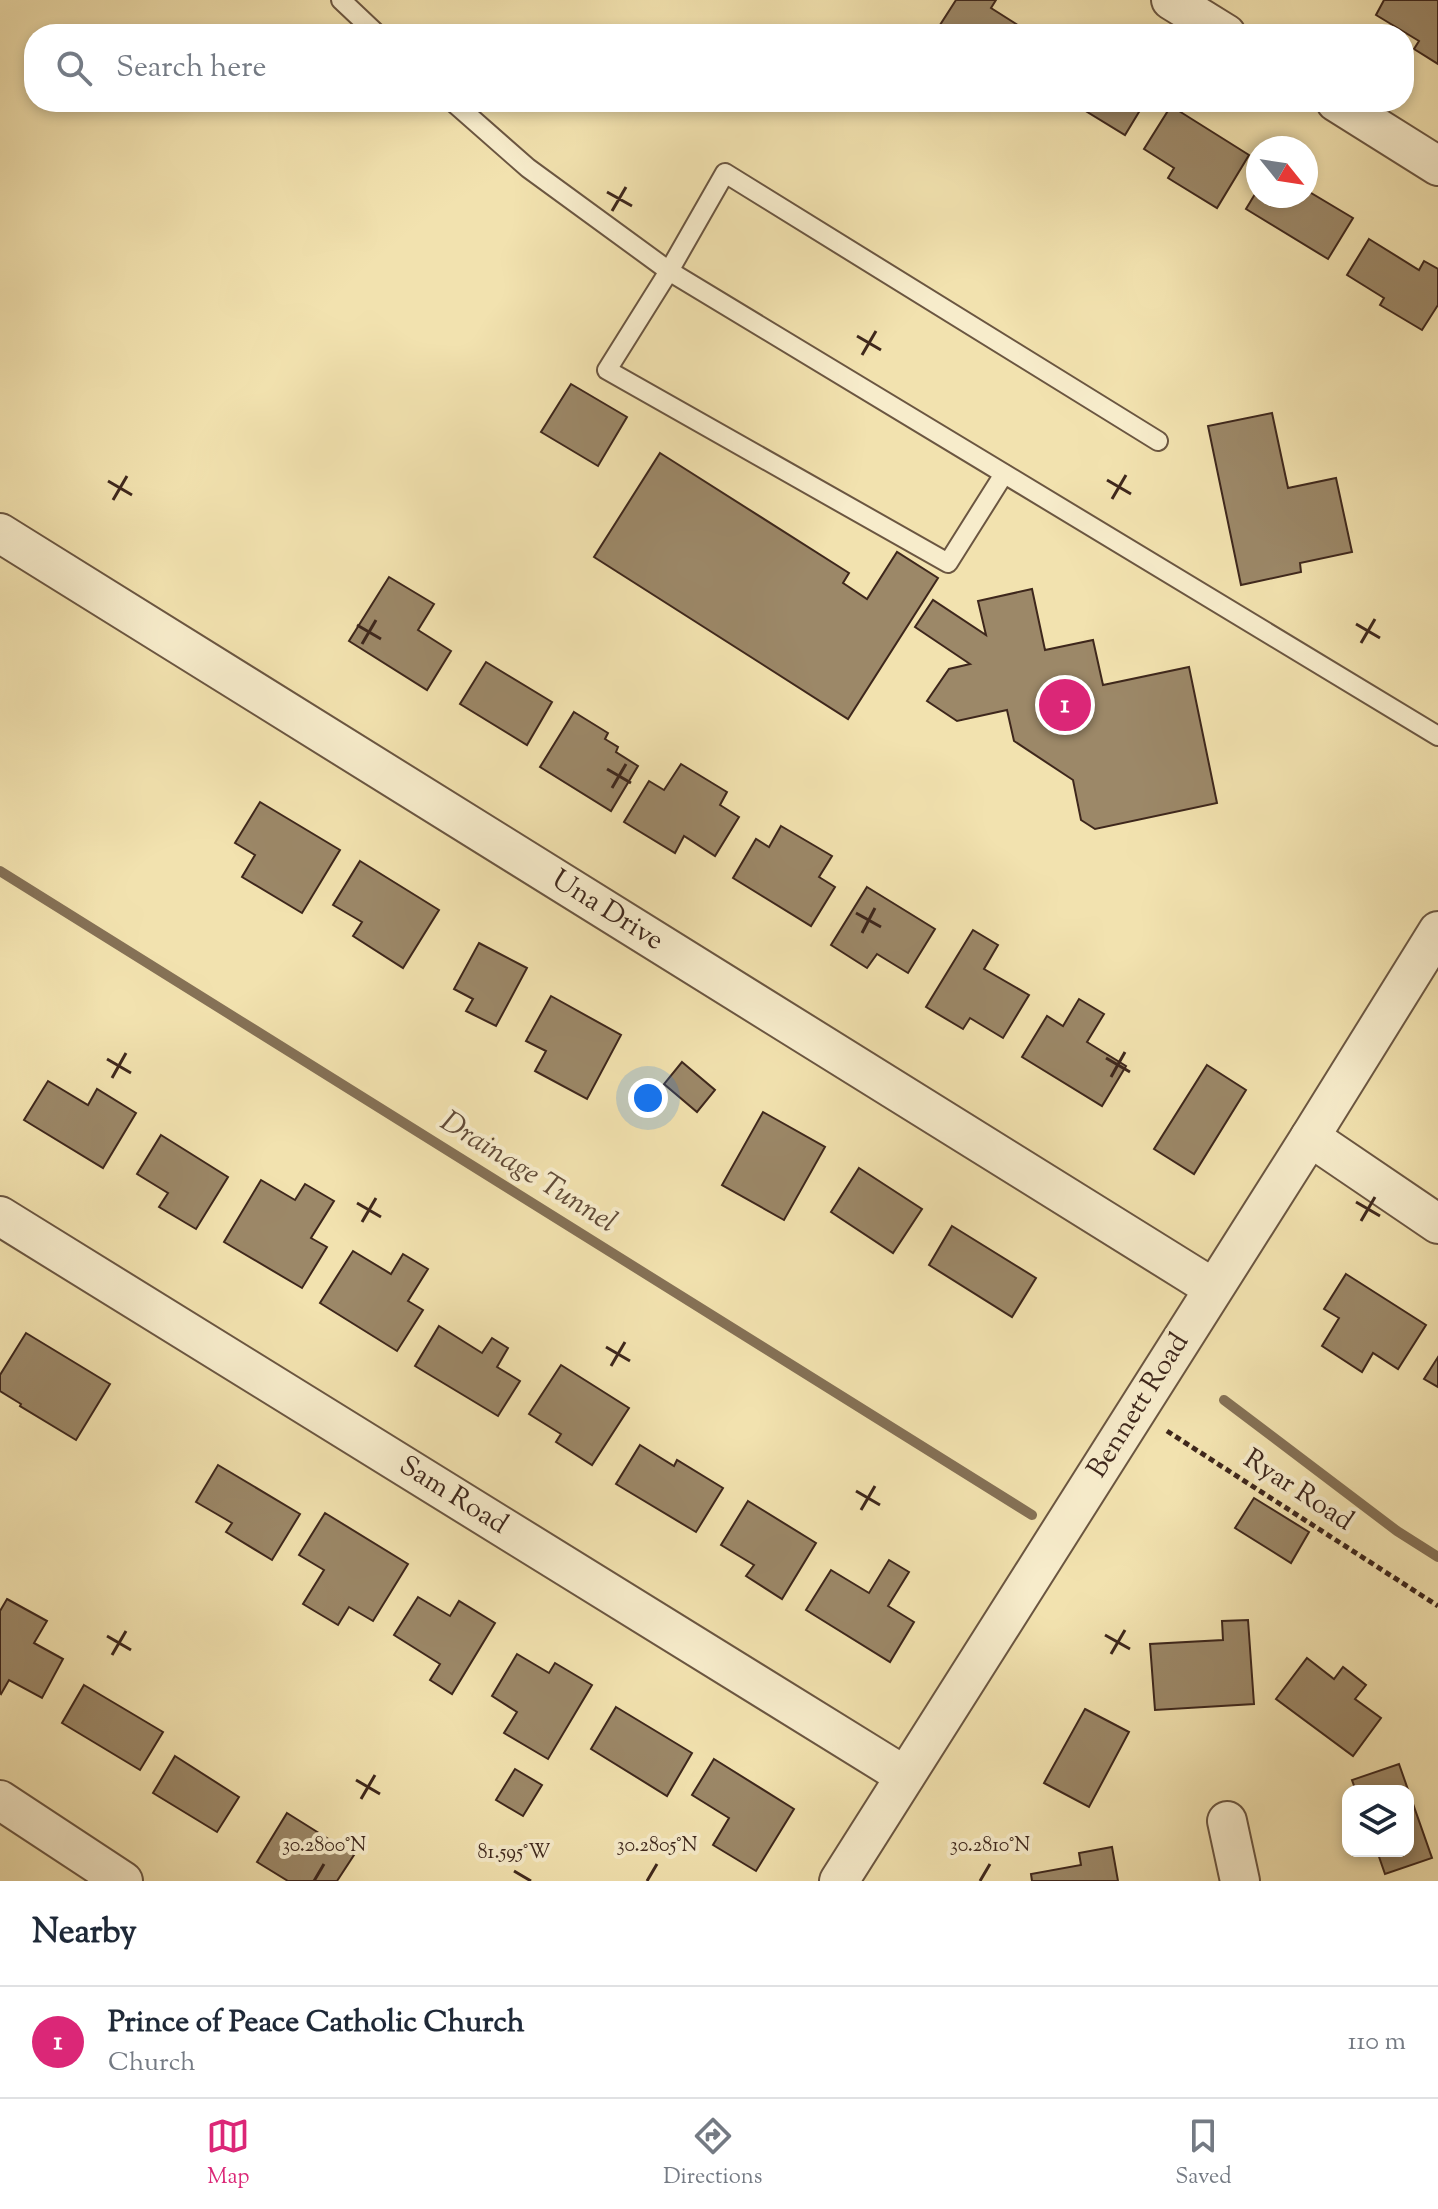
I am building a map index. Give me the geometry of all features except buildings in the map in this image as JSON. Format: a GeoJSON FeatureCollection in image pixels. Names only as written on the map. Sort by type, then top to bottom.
{"type":"FeatureCollection","features":[{"type":"Feature","properties":{"kind":"street"},"geometry":{"type":"LineString","coordinates":[[1171,0],[1210,24]]}},
{"type":"Feature","properties":{"kind":"street"},"geometry":{"type":"LineString","coordinates":[[1352,112],[1438,166]]}},
{"type":"Feature","properties":{"kind":"street","name":"Una Drive"},"geometry":{"type":"LineString","coordinates":[[0,533],[1213,1288]]}},
{"type":"Feature","properties":{"kind":"street","name":"Bennett Road"},"geometry":{"type":"LineString","coordinates":[[839,1881],[1438,931]]}},
{"type":"Feature","properties":{"kind":"street"},"geometry":{"type":"LineString","coordinates":[[1310,1137],[1438,1224]]}},
{"type":"Feature","properties":{"kind":"street","name":"Sam Road"},"geometry":{"type":"LineString","coordinates":[[0,1216],[905,1776]]}},
{"type":"Feature","properties":{"kind":"street"},"geometry":{"type":"LineString","coordinates":[[0,1800],[123,1881]]}},
{"type":"Feature","properties":{"kind":"street"},"geometry":{"type":"LineString","coordinates":[[1227,1821],[1240,1881]]}},
{"type":"Feature","properties":{"kind":"lane"},"geometry":{"type":"LineString","coordinates":[[341,0],[366,24]]}},
{"type":"Feature","properties":{"kind":"lane"},"geometry":{"type":"LineString","coordinates":[[464,112],[528,168],[669,271],[1438,736]]}},
{"type":"Feature","properties":{"kind":"lane"},"geometry":{"type":"LineString","coordinates":[[1004,474],[948,563],[607,370],[725,173],[1158,441]]}},
{"type":"Feature","properties":{"kind":"path","name":"Ryar Road"},"geometry":{"type":"LineString","coordinates":[[1136,1411],[1438,1606]]}},
{"type":"Feature","properties":{"kind":"waterway","name":"Drainage Tunnel"},"geometry":{"type":"LineString","coordinates":[[0,871],[1032,1515]]}},
{"type":"Feature","properties":{"kind":"waterway"},"geometry":{"type":"LineString","coordinates":[[1224,1400],[1397,1531],[1438,1557]]}},
{"type":"Feature","properties":{"kind":"place","name":"Prince of Peace Catholic Church"},"geometry":{"type":"Point","coordinates":[1065,705]}}]}
